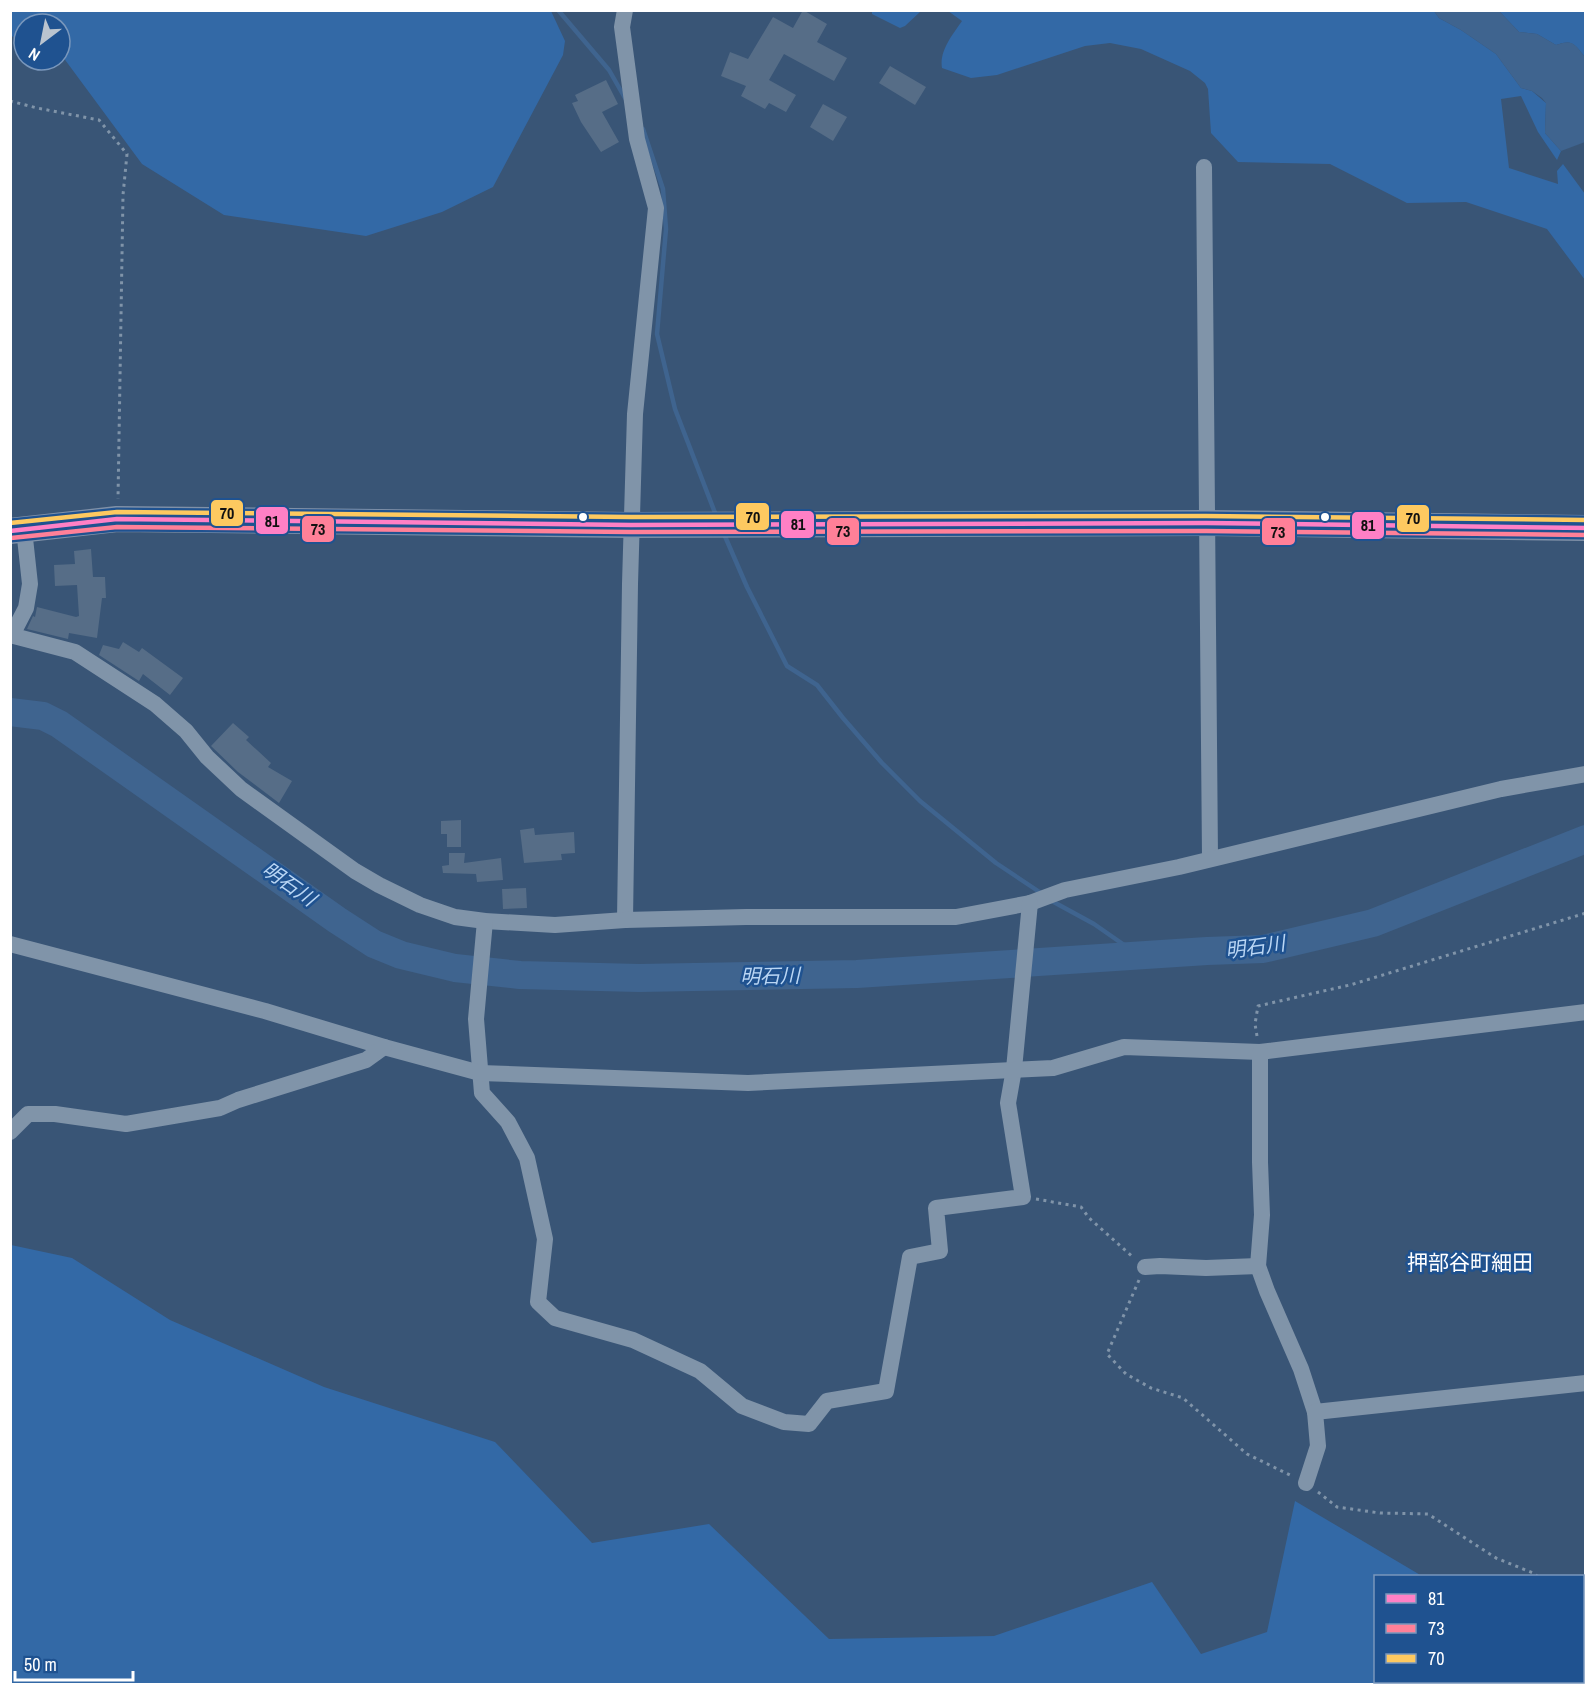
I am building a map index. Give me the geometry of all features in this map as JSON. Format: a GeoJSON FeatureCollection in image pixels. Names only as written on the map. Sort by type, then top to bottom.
{"type":"FeatureCollection","features":[{"type":"Feature","properties":{"kind":"main road"},"geometry":{"type":"LineString","coordinates":[[17,530],[117,519],[631,525],[1206,523],[1586,528]]}},
{"type":"Feature","properties":{"kind":"street"},"geometry":{"type":"LineString","coordinates":[[625,10],[622,27],[637,139],[656,208],[635,414],[631,525],[626,920]]}},
{"type":"Feature","properties":{"kind":"street"},"geometry":{"type":"LineString","coordinates":[[1204,167],[1210,858]]}},
{"type":"Feature","properties":{"kind":"street"},"geometry":{"type":"LineString","coordinates":[[17,530],[30,584],[26,608],[11,635],[75,652],[155,704],[186,731],[207,757],[242,789],[355,871],[420,905],[454,917],[555,925],[626,920],[746,917],[956,917],[1030,903],[1065,890],[1179,867],[1502,789],[1586,774]]}},
{"type":"Feature","properties":{"kind":"street"},"geometry":{"type":"LineString","coordinates":[[485,921],[476,1019],[482,1093],[508,1122],[527,1158],[546,1239],[538,1302],[555,1318],[633,1340],[700,1371],[742,1406],[784,1422],[809,1424],[827,1401],[886,1392],[910,1257],[940,1251],[936,1208],[1023,1197],[1008,1103],[1014,1069],[1030,903]]}},
{"type":"Feature","properties":{"kind":"street"},"geometry":{"type":"LineString","coordinates":[[10,945],[257,1009],[480,1073],[748,1083],[1053,1068],[1124,1047],[1260,1052],[1586,1012]]}},
{"type":"Feature","properties":{"kind":"street"},"geometry":{"type":"LineString","coordinates":[[10,1132],[28,1114],[55,1114],[126,1124],[220,1108],[238,1100],[366,1060],[384,1047]]}},
{"type":"Feature","properties":{"kind":"street"},"geometry":{"type":"LineString","coordinates":[[1260,1052],[1262,1215],[1258,1266],[1301,1369],[1315,1412],[1318,1446],[1306,1483]]}},
{"type":"Feature","properties":{"kind":"street"},"geometry":{"type":"LineString","coordinates":[[1144,1267],[1258,1266]]}},
{"type":"Feature","properties":{"kind":"street"},"geometry":{"type":"LineString","coordinates":[[1315,1412],[1586,1383]]}},
{"type":"Feature","properties":{"kind":"path"},"geometry":{"type":"LineString","coordinates":[[10,101],[99,120],[127,154],[123,195],[117,519]]}},
{"type":"Feature","properties":{"kind":"path"},"geometry":{"type":"LineString","coordinates":[[1260,1052],[1255,1024],[1258,1006],[1350,985],[1586,913]]}},
{"type":"Feature","properties":{"kind":"path"},"geometry":{"type":"LineString","coordinates":[[1023,1197],[1081,1207],[1089,1218],[1144,1267],[1107,1354],[1126,1374],[1151,1388],[1183,1398],[1247,1454],[1306,1483],[1336,1507],[1380,1513],[1428,1514],[1496,1558],[1536,1575]]}},
{"type":"Feature","properties":{"kind":"shaded area"},"geometry":{"type":"Polygon","coordinates":[[[872,10],[921,11],[900,28],[872,14],[872,10]]]}},
{"type":"Feature","properties":{"kind":"shaded area"},"geometry":{"type":"Polygon","coordinates":[[[10,11],[551,11],[565,41],[563,55],[493,187],[442,212],[366,236],[224,215],[142,164],[72,69],[72,12],[12,12],[11,36],[10,11]]]}},
{"type":"Feature","properties":{"kind":"shaded area"},"geometry":{"type":"Polygon","coordinates":[[[948,11],[1434,11],[1439,18],[1496,54],[1521,88],[1532,91],[1546,103],[1545,133],[1561,151],[1557,160],[1538,132],[1521,96],[1501,99],[1509,168],[1558,184],[1557,171],[1563,164],[1585,194],[1585,280],[1547,229],[1466,202],[1407,203],[1330,164],[1238,162],[1211,133],[1208,89],[1205,83],[1190,71],[1141,49],[1110,43],[1085,46],[997,75],[971,78],[942,68],[945,49],[962,21],[948,11]]]}},
{"type":"Feature","properties":{"kind":"shaded area"},"geometry":{"type":"Polygon","coordinates":[[[1434,11],[1499,11],[1519,32],[1537,34],[1556,45],[1570,43],[1576,46],[1585,57],[1585,142],[1561,151],[1545,133],[1546,103],[1542,98],[1532,91],[1521,88],[1496,54],[1439,18],[1434,11]]]}},
{"type":"Feature","properties":{"kind":"shaded area"},"geometry":{"type":"Polygon","coordinates":[[[1499,11],[1585,11],[1585,57],[1573,44],[1556,45],[1537,34],[1519,32],[1499,11]]]}},
{"type":"Feature","properties":{"kind":"shaded area"},"geometry":{"type":"Polygon","coordinates":[[[11,1245],[72,1258],[170,1320],[324,1387],[495,1442],[592,1543],[709,1524],[829,1639],[994,1636],[1152,1582],[1201,1654],[1267,1632],[1295,1501],[1420,1575],[1374,1575],[1374,1683],[1584,1683],[1584,1616],[1586,1617],[1585,1684],[11,1684],[11,1245]]]}},
{"type":"Feature","properties":{"kind":"building"},"geometry":{"type":"Polygon","coordinates":[[[803,10],[827,24],[817,42],[847,58],[834,81],[784,54],[769,80],[796,95],[786,112],[769,103],[765,109],[741,96],[746,86],[721,76],[730,52],[748,59],[773,17],[793,28],[803,10]]]}},
{"type":"Feature","properties":{"kind":"building"},"geometry":{"type":"Polygon","coordinates":[[[890,66],[926,87],[915,105],[879,83],[890,66]]]}},
{"type":"Feature","properties":{"kind":"building"},"geometry":{"type":"Polygon","coordinates":[[[606,80],[618,104],[602,112],[619,142],[601,152],[581,122],[572,103],[578,101],[575,95],[606,80]]]}},
{"type":"Feature","properties":{"kind":"building"},"geometry":{"type":"Polygon","coordinates":[[[823,104],[847,117],[833,141],[810,127],[823,104]]]}},
{"type":"Feature","properties":{"kind":"building"},"geometry":{"type":"Polygon","coordinates":[[[91,549],[93,577],[105,577],[106,598],[102,598],[97,638],[69,633],[68,639],[27,629],[33,616],[35,617],[37,607],[79,616],[77,585],[55,586],[54,565],[75,564],[74,551],[91,549]]]}},
{"type":"Feature","properties":{"kind":"building"},"geometry":{"type":"Polygon","coordinates":[[[123,642],[139,652],[142,648],[183,678],[170,695],[143,674],[139,681],[99,655],[103,645],[119,649],[123,642]]]}},
{"type":"Feature","properties":{"kind":"building"},"geometry":{"type":"Polygon","coordinates":[[[233,723],[249,737],[246,740],[271,763],[268,767],[292,781],[279,803],[238,772],[211,746],[233,723]]]}},
{"type":"Feature","properties":{"kind":"building"},"geometry":{"type":"Polygon","coordinates":[[[461,820],[461,847],[447,847],[447,834],[441,834],[441,821],[461,820]]]}},
{"type":"Feature","properties":{"kind":"building"},"geometry":{"type":"Polygon","coordinates":[[[534,828],[535,835],[574,832],[575,853],[561,854],[562,860],[524,863],[520,830],[534,828]]]}},
{"type":"Feature","properties":{"kind":"building"},"geometry":{"type":"Polygon","coordinates":[[[449,853],[465,853],[464,863],[501,858],[503,880],[477,882],[476,874],[443,873],[442,866],[449,865],[449,853]]]}},
{"type":"Feature","properties":{"kind":"building"},"geometry":{"type":"Polygon","coordinates":[[[526,888],[527,908],[503,909],[502,889],[526,888]]]}},
{"type":"Feature","properties":{"kind":"waterway"},"geometry":{"type":"LineString","coordinates":[[558,10],[609,70],[625,98]]}},
{"type":"Feature","properties":{"kind":"waterway"},"geometry":{"type":"LineString","coordinates":[[643,129],[663,189],[666,229],[657,334],[675,409],[717,518]]}},
{"type":"Feature","properties":{"kind":"waterway"},"geometry":{"type":"LineString","coordinates":[[724,534],[747,587],[787,666],[817,685],[882,763],[920,801],[996,863],[1041,893]]}},
{"type":"Feature","properties":{"kind":"waterway","name":"明石川"},"geometry":{"type":"LineString","coordinates":[[10,712],[43,716],[59,724],[374,944],[401,955],[455,968],[520,975],[639,978],[857,974],[1263,949],[1373,923],[1586,839]]}},
{"type":"Feature","properties":{"kind":"waterway"},"geometry":{"type":"LineString","coordinates":[[1050,900],[1094,924],[1140,956]]}},
{"type":"Feature","properties":{"kind":"transit line","name":"70"},"geometry":{"type":"LineString","coordinates":[[10,523],[117,512],[631,517],[1206,516],[1586,520]]}},
{"type":"Feature","properties":{"kind":"transit line","name":"81"},"geometry":{"type":"LineString","coordinates":[[10,531],[117,519],[631,525],[1206,523],[1586,528]]}},
{"type":"Feature","properties":{"kind":"transit line","name":"73"},"geometry":{"type":"LineString","coordinates":[[11,538],[117,527],[631,532],[1206,531],[1586,535]]}},
{"type":"Feature","properties":{"kind":"district","name":"押部谷町細田"},"geometry":{"type":"Point","coordinates":[1470,1263]}}]}
